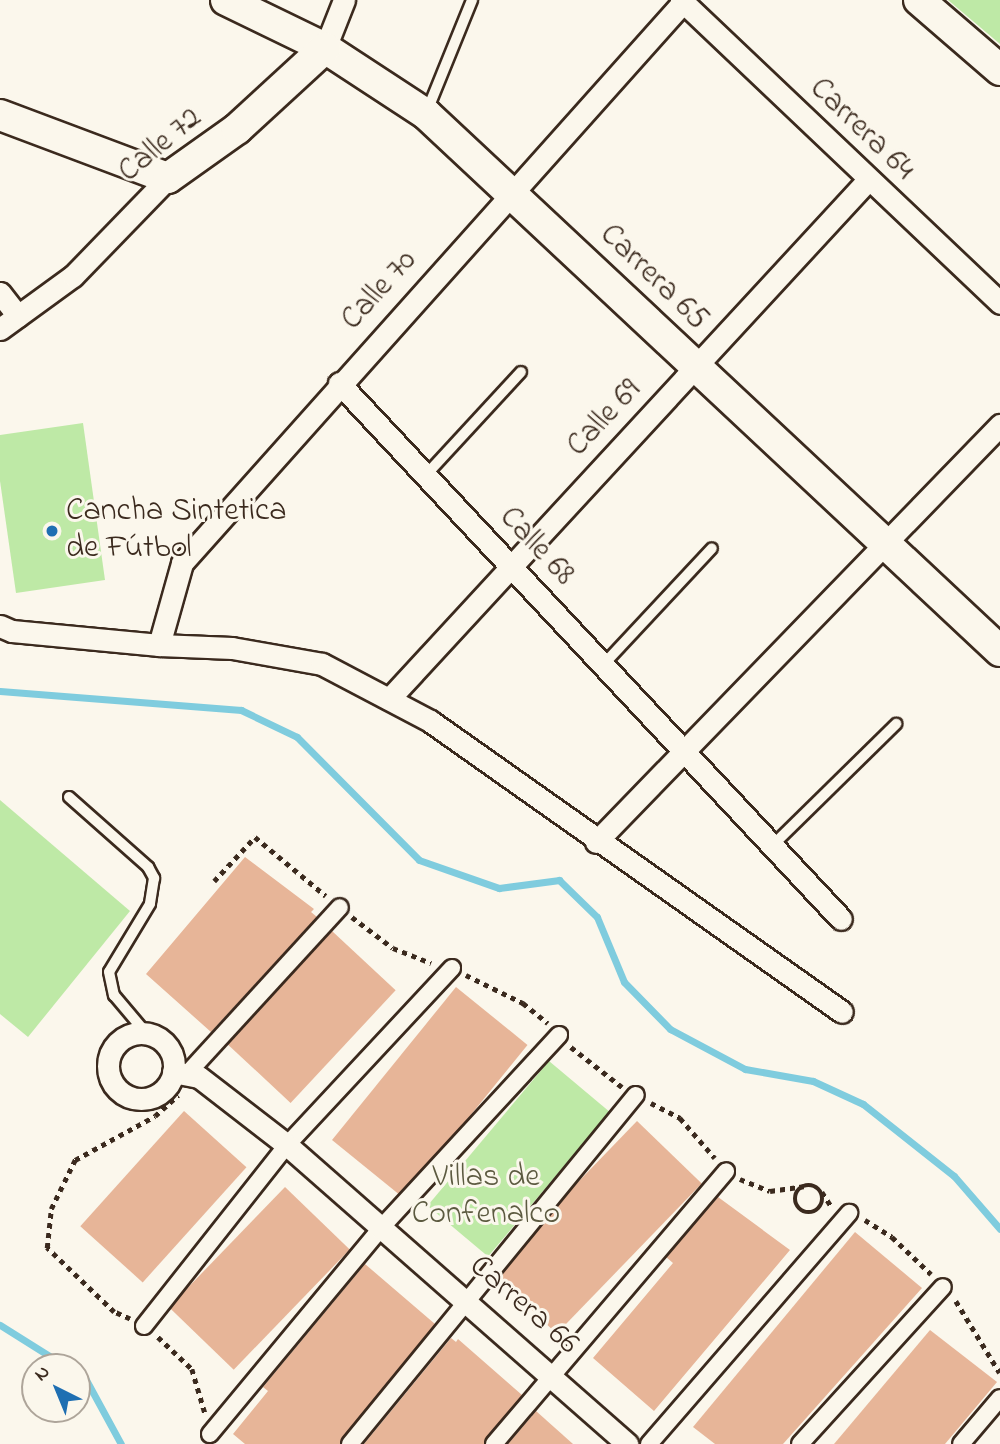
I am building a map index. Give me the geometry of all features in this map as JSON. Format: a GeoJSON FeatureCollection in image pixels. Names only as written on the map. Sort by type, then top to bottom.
{"type":"FeatureCollection","features":[{"type":"Feature","properties":{"kind":"main road","name":"Carrera 65"},"geometry":{"type":"LineString","coordinates":[[226,0],[325,48],[426,114],[1000,651]]}},
{"type":"Feature","properties":{"kind":"main road"},"geometry":{"type":"LineString","coordinates":[[919,0],[1000,70]]}},
{"type":"Feature","properties":{"kind":"main road","name":"Calle 72"},"geometry":{"type":"LineString","coordinates":[[168,178],[237,129],[325,48]]}},
{"type":"Feature","properties":{"kind":"main road"},"geometry":{"type":"LineString","coordinates":[[0,115],[168,178]]}},
{"type":"Feature","properties":{"kind":"street","name":"Calle 72"},"geometry":{"type":"LineString","coordinates":[[325,48],[344,0]]}},
{"type":"Feature","properties":{"kind":"street","name":"Carrera 64"},"geometry":{"type":"LineString","coordinates":[[683,1],[867,181],[1000,303]]}},
{"type":"Feature","properties":{"kind":"street","name":"Calle 70"},"geometry":{"type":"LineString","coordinates":[[159,645],[182,563],[339,383],[683,1]]}},
{"type":"Feature","properties":{"kind":"street","name":"Calle 72"},"geometry":{"type":"LineString","coordinates":[[0,329],[73,276],[168,178]]}},
{"type":"Feature","properties":{"kind":"street","name":"Calle 69"},"geometry":{"type":"LineString","coordinates":[[389,699],[867,181]]}},
{"type":"Feature","properties":{"kind":"street"},"geometry":{"type":"LineString","coordinates":[[0,293],[18,316]]}},
{"type":"Feature","properties":{"kind":"street","name":"Calle 68"},"geometry":{"type":"LineString","coordinates":[[339,383],[510,567],[688,752],[841,919]]}},
{"type":"Feature","properties":{"kind":"street"},"geometry":{"type":"LineString","coordinates":[[596,842],[688,752],[883,544],[1000,425]]}},
{"type":"Feature","properties":{"kind":"street"},"geometry":{"type":"LineString","coordinates":[[0,626],[12,631],[159,645],[232,648],[322,664],[430,720],[596,842],[842,1012]]}},
{"type":"Feature","properties":{"kind":"street"},"geometry":{"type":"LineString","coordinates":[[186,1074],[168,1048],[147,1034],[134,1034],[113,1048],[108,1060],[113,1084],[122,1094],[147,1099],[159,1094],[186,1074],[340,907]]}},
{"type":"Feature","properties":{"kind":"street"},"geometry":{"type":"LineString","coordinates":[[144,1326],[287,1145],[452,968]]}},
{"type":"Feature","properties":{"kind":"street"},"geometry":{"type":"LineString","coordinates":[[210,1434],[380,1229],[559,1035]]}},
{"type":"Feature","properties":{"kind":"street","name":"Carrera 66"},"geometry":{"type":"LineString","coordinates":[[186,1074],[287,1145],[627,1444]]}},
{"type":"Feature","properties":{"kind":"street"},"geometry":{"type":"LineString","coordinates":[[350,1444],[464,1301],[636,1095]]}},
{"type":"Feature","properties":{"kind":"street"},"geometry":{"type":"LineString","coordinates":[[494,1444],[549,1375],[726,1171]]}},
{"type":"Feature","properties":{"kind":"street"},"geometry":{"type":"LineString","coordinates":[[649,1444],[849,1213]]}},
{"type":"Feature","properties":{"kind":"street"},"geometry":{"type":"LineString","coordinates":[[800,1444],[943,1287]]}},
{"type":"Feature","properties":{"kind":"street"},"geometry":{"type":"LineString","coordinates":[[961,1444],[1000,1398]]}},
{"type":"Feature","properties":{"kind":"lane"},"geometry":{"type":"LineString","coordinates":[[426,114],[472,0]]}},
{"type":"Feature","properties":{"kind":"lane"},"geometry":{"type":"LineString","coordinates":[[426,475],[521,372]]}},
{"type":"Feature","properties":{"kind":"lane"},"geometry":{"type":"LineString","coordinates":[[604,664],[712,548]]}},
{"type":"Feature","properties":{"kind":"lane"},"geometry":{"type":"LineString","coordinates":[[773,845],[896,724]]}},
{"type":"Feature","properties":{"kind":"lane"},"geometry":{"type":"LineString","coordinates":[[69,797],[148,867],[154,878],[150,904],[108,972],[114,995],[147,1034]]}},
{"type":"Feature","properties":{"kind":"path"},"geometry":{"type":"LineString","coordinates":[[214,881],[255,836],[393,948],[452,968],[523,1003],[594,1068],[636,1095],[680,1118],[726,1171],[770,1191],[815,1186],[832,1207],[849,1213],[892,1237],[943,1287],[1000,1373]]}},
{"type":"Feature","properties":{"kind":"path"},"geometry":{"type":"LineString","coordinates":[[186,1074],[155,1116],[75,1160],[51,1209],[47,1248],[114,1312],[144,1326],[192,1369],[210,1434]]}},
{"type":"Feature","properties":{"kind":"path"},"geometry":{"type":"LineString","coordinates":[[804,1186],[795,1197],[803,1211],[817,1211],[823,1202],[822,1192]]}},
{"type":"Feature","properties":{"kind":"green space"},"geometry":{"type":"Polygon","coordinates":[[[948,0],[1000,0],[1000,44],[948,0]]]}},
{"type":"Feature","properties":{"kind":"green space","name":"Cancha Sintetica de Fútbol"},"geometry":{"type":"Polygon","coordinates":[[[83,423],[105,580],[16,593],[0,481],[0,435],[83,423]]]}},
{"type":"Feature","properties":{"kind":"green space"},"geometry":{"type":"Polygon","coordinates":[[[0,800],[130,911],[28,1037],[0,1014],[0,800]]]}},
{"type":"Feature","properties":{"kind":"green space","name":"Villas de Confenalco"},"geometry":{"type":"Polygon","coordinates":[[[549,1061],[610,1112],[488,1257],[428,1206],[549,1061]]]}},
{"type":"Feature","properties":{"kind":"building"},"geometry":{"type":"Polygon","coordinates":[[[245,857],[314,909],[311,912],[317,917],[211,1032],[146,974],[245,857]]]}},
{"type":"Feature","properties":{"kind":"building"},"geometry":{"type":"Polygon","coordinates":[[[332,931],[396,990],[291,1103],[227,1044],[332,931]]]}},
{"type":"Feature","properties":{"kind":"building"},"geometry":{"type":"Polygon","coordinates":[[[456,987],[527,1045],[404,1198],[332,1140],[456,987]]]}},
{"type":"Feature","properties":{"kind":"building"},"geometry":{"type":"Polygon","coordinates":[[[184,1111],[246,1167],[143,1282],[80,1226],[184,1111]]]}},
{"type":"Feature","properties":{"kind":"building"},"geometry":{"type":"Polygon","coordinates":[[[637,1121],[702,1184],[557,1334],[492,1271],[637,1121]]]}},
{"type":"Feature","properties":{"kind":"building"},"geometry":{"type":"Polygon","coordinates":[[[285,1187],[350,1250],[234,1370],[169,1307],[285,1187]]]}},
{"type":"Feature","properties":{"kind":"building"},"geometry":{"type":"Polygon","coordinates":[[[718,1197],[790,1250],[654,1411],[593,1358],[673,1263],[666,1257],[718,1197]]]}},
{"type":"Feature","properties":{"kind":"building"},"geometry":{"type":"Polygon","coordinates":[[[855,1232],[922,1288],[783,1444],[715,1444],[693,1427],[855,1232]]]}},
{"type":"Feature","properties":{"kind":"building"},"geometry":{"type":"Polygon","coordinates":[[[365,1264],[435,1324],[340,1444],[245,1444],[233,1434],[268,1391],[263,1387],[365,1264]]]}},
{"type":"Feature","properties":{"kind":"building"},"geometry":{"type":"Polygon","coordinates":[[[930,1330],[997,1382],[945,1444],[834,1444],[930,1330]]]}},
{"type":"Feature","properties":{"kind":"building"},"geometry":{"type":"Polygon","coordinates":[[[451,1338],[456,1342],[458,1339],[522,1395],[484,1444],[364,1444],[451,1338]]]}},
{"type":"Feature","properties":{"kind":"building"},"geometry":{"type":"Polygon","coordinates":[[[536,1411],[573,1444],[508,1444],[536,1411]]]}},
{"type":"Feature","properties":{"kind":"waterway"},"geometry":{"type":"LineString","coordinates":[[0,691],[241,710],[297,737],[419,860],[499,888],[559,880],[597,917],[624,982],[670,1029],[745,1069],[813,1081],[863,1104],[954,1176],[1000,1229]]}},
{"type":"Feature","properties":{"kind":"waterway"},"geometry":{"type":"LineString","coordinates":[[0,1325],[45,1353]]}},
{"type":"Feature","properties":{"kind":"waterway"},"geometry":{"type":"LineString","coordinates":[[91,1389],[121,1444]]}},
{"type":"Feature","properties":{"kind":"place","name":"Cancha Sintetica de Fútbol"},"geometry":{"type":"Point","coordinates":[52,531]}}]}
